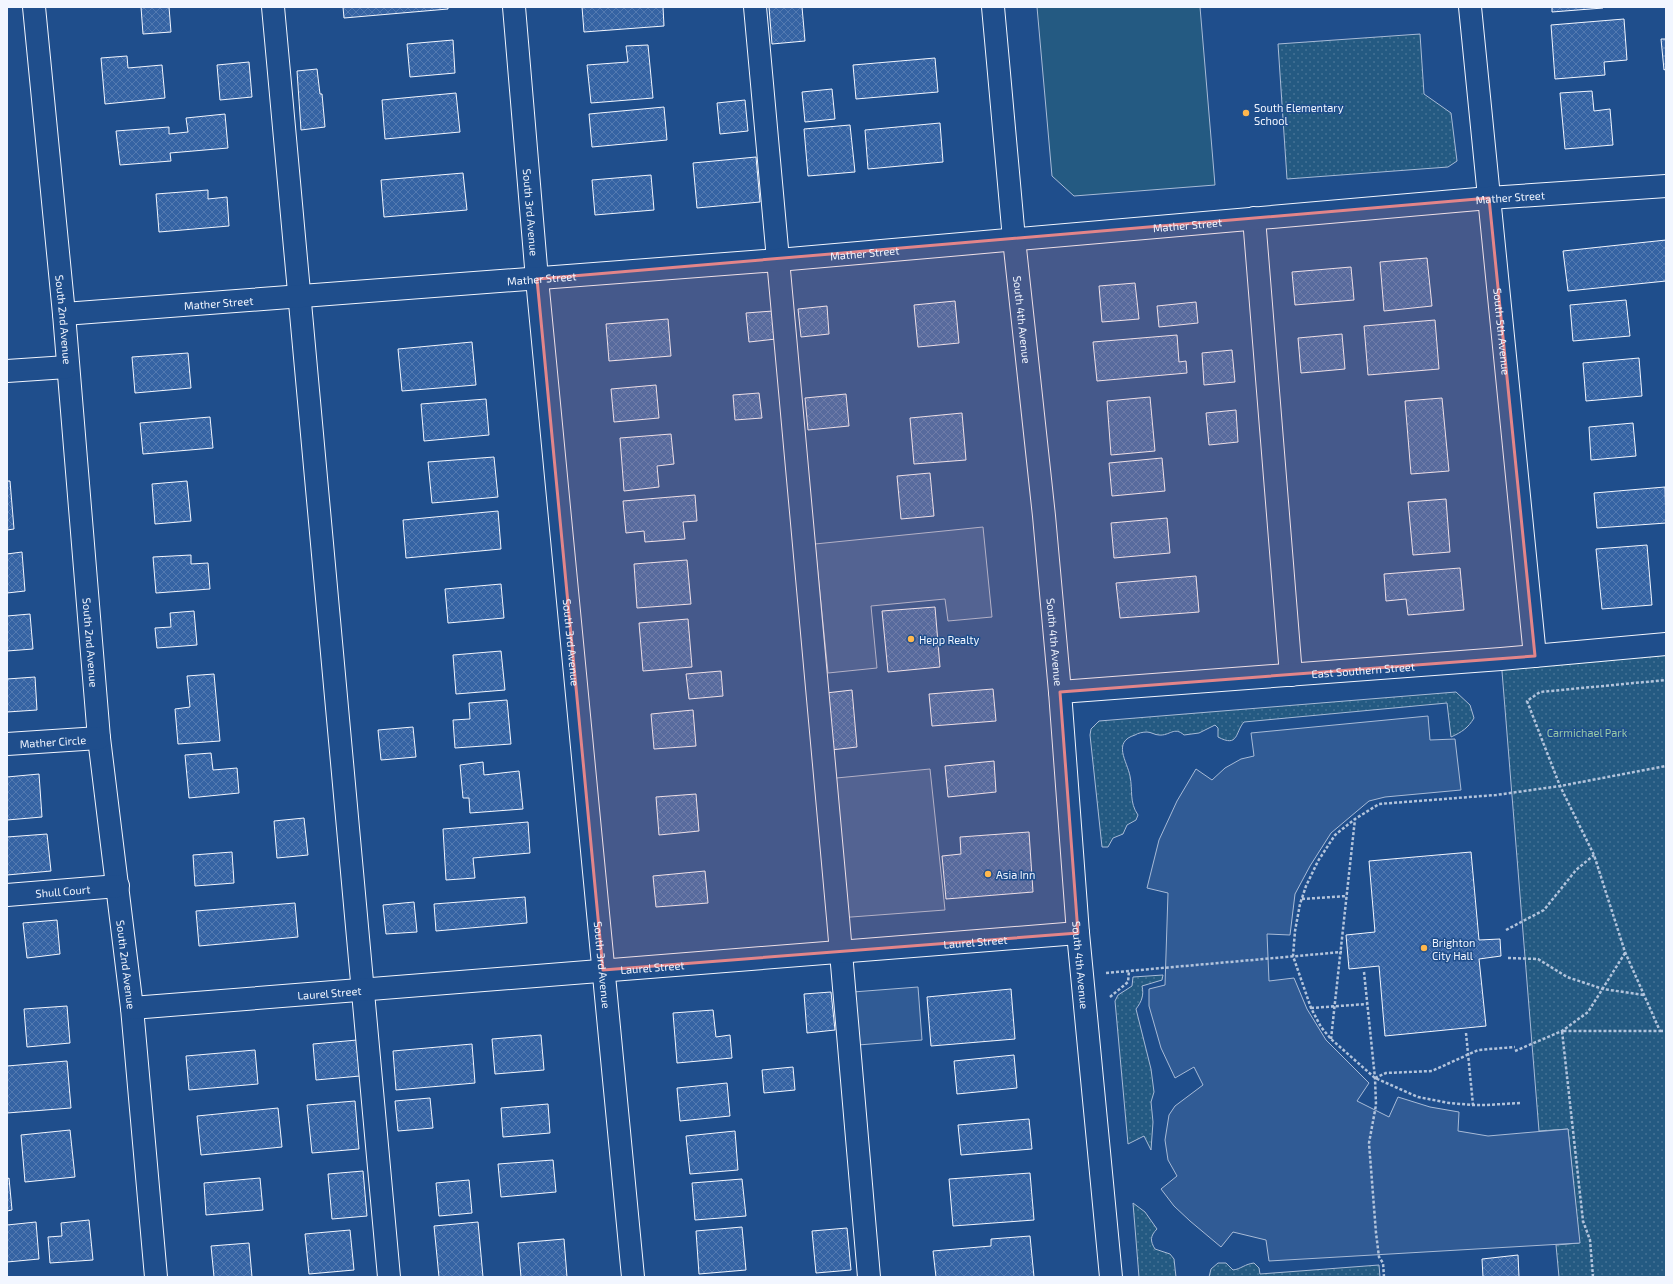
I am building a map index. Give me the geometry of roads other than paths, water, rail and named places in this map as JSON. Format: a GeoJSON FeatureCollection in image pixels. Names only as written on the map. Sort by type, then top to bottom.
{"type":"FeatureCollection","features":[{"type":"Feature","properties":{"kind":"street","name":"South 2nd Avenue"},"geometry":{"type":"LineString","coordinates":[[34,7],[64,314],[67,367],[99,738],[132,1008],[156,1277]]}},
{"type":"Feature","properties":{"kind":"street"},"geometry":{"type":"LineString","coordinates":[[274,7],[299,297],[389,1277]]}},
{"type":"Feature","properties":{"kind":"street","name":"South 3rd Avenue"},"geometry":{"type":"LineString","coordinates":[[514,7],[537,279],[633,1277]]}},
{"type":"Feature","properties":{"kind":"street"},"geometry":{"type":"LineString","coordinates":[[755,7],[869,1277]]}},
{"type":"Feature","properties":{"kind":"street","name":"South 4th Avenue"},"geometry":{"type":"LineString","coordinates":[[993,7],[1014,239],[1044,516],[1060,692],[1078,933],[1111,1277]]}},
{"type":"Feature","properties":{"kind":"street","name":"South 5th Avenue"},"geometry":{"type":"LineString","coordinates":[[1470,7],[1535,656]]}},
{"type":"Feature","properties":{"kind":"street","name":"Mather Street"},"geometry":{"type":"LineString","coordinates":[[64,314],[778,260],[1489,198],[1666,186]]}},
{"type":"Feature","properties":{"kind":"street"},"geometry":{"type":"LineString","coordinates":[[1254,218],[1292,675]]}},
{"type":"Feature","properties":{"kind":"street"},"geometry":{"type":"LineString","coordinates":[[7,371],[67,367]]}},
{"type":"Feature","properties":{"kind":"street","name":"East Southern Street"},"geometry":{"type":"LineString","coordinates":[[1060,692],[1535,656],[1666,644]]}},
{"type":"Feature","properties":{"kind":"street","name":"Mather Circle"},"geometry":{"type":"LineString","coordinates":[[7,744],[99,738]]}},
{"type":"Feature","properties":{"kind":"street","name":"Shull Court"},"geometry":{"type":"LineString","coordinates":[[7,895],[118,886]]}},
{"type":"Feature","properties":{"kind":"street","name":"Laurel Street"},"geometry":{"type":"LineString","coordinates":[[132,1008],[603,970],[841,953],[1078,933]]}},
{"type":"Feature","properties":{"kind":"place","name":"South Elementary School"},"geometry":{"type":"Point","coordinates":[1246,113]}},
{"type":"Feature","properties":{"kind":"place","name":"Hepp Realty"},"geometry":{"type":"Point","coordinates":[911,639]}},
{"type":"Feature","properties":{"kind":"place","name":"Asia Inn"},"geometry":{"type":"Point","coordinates":[988,874]}},
{"type":"Feature","properties":{"kind":"place","name":"Brighton City Hall"},"geometry":{"type":"Point","coordinates":[1424,948]}},
{"type":"Feature","properties":{"kind":"park label","name":"Carmichael Park"},"geometry":{"type":"Point","coordinates":[1587,732]}}]}
